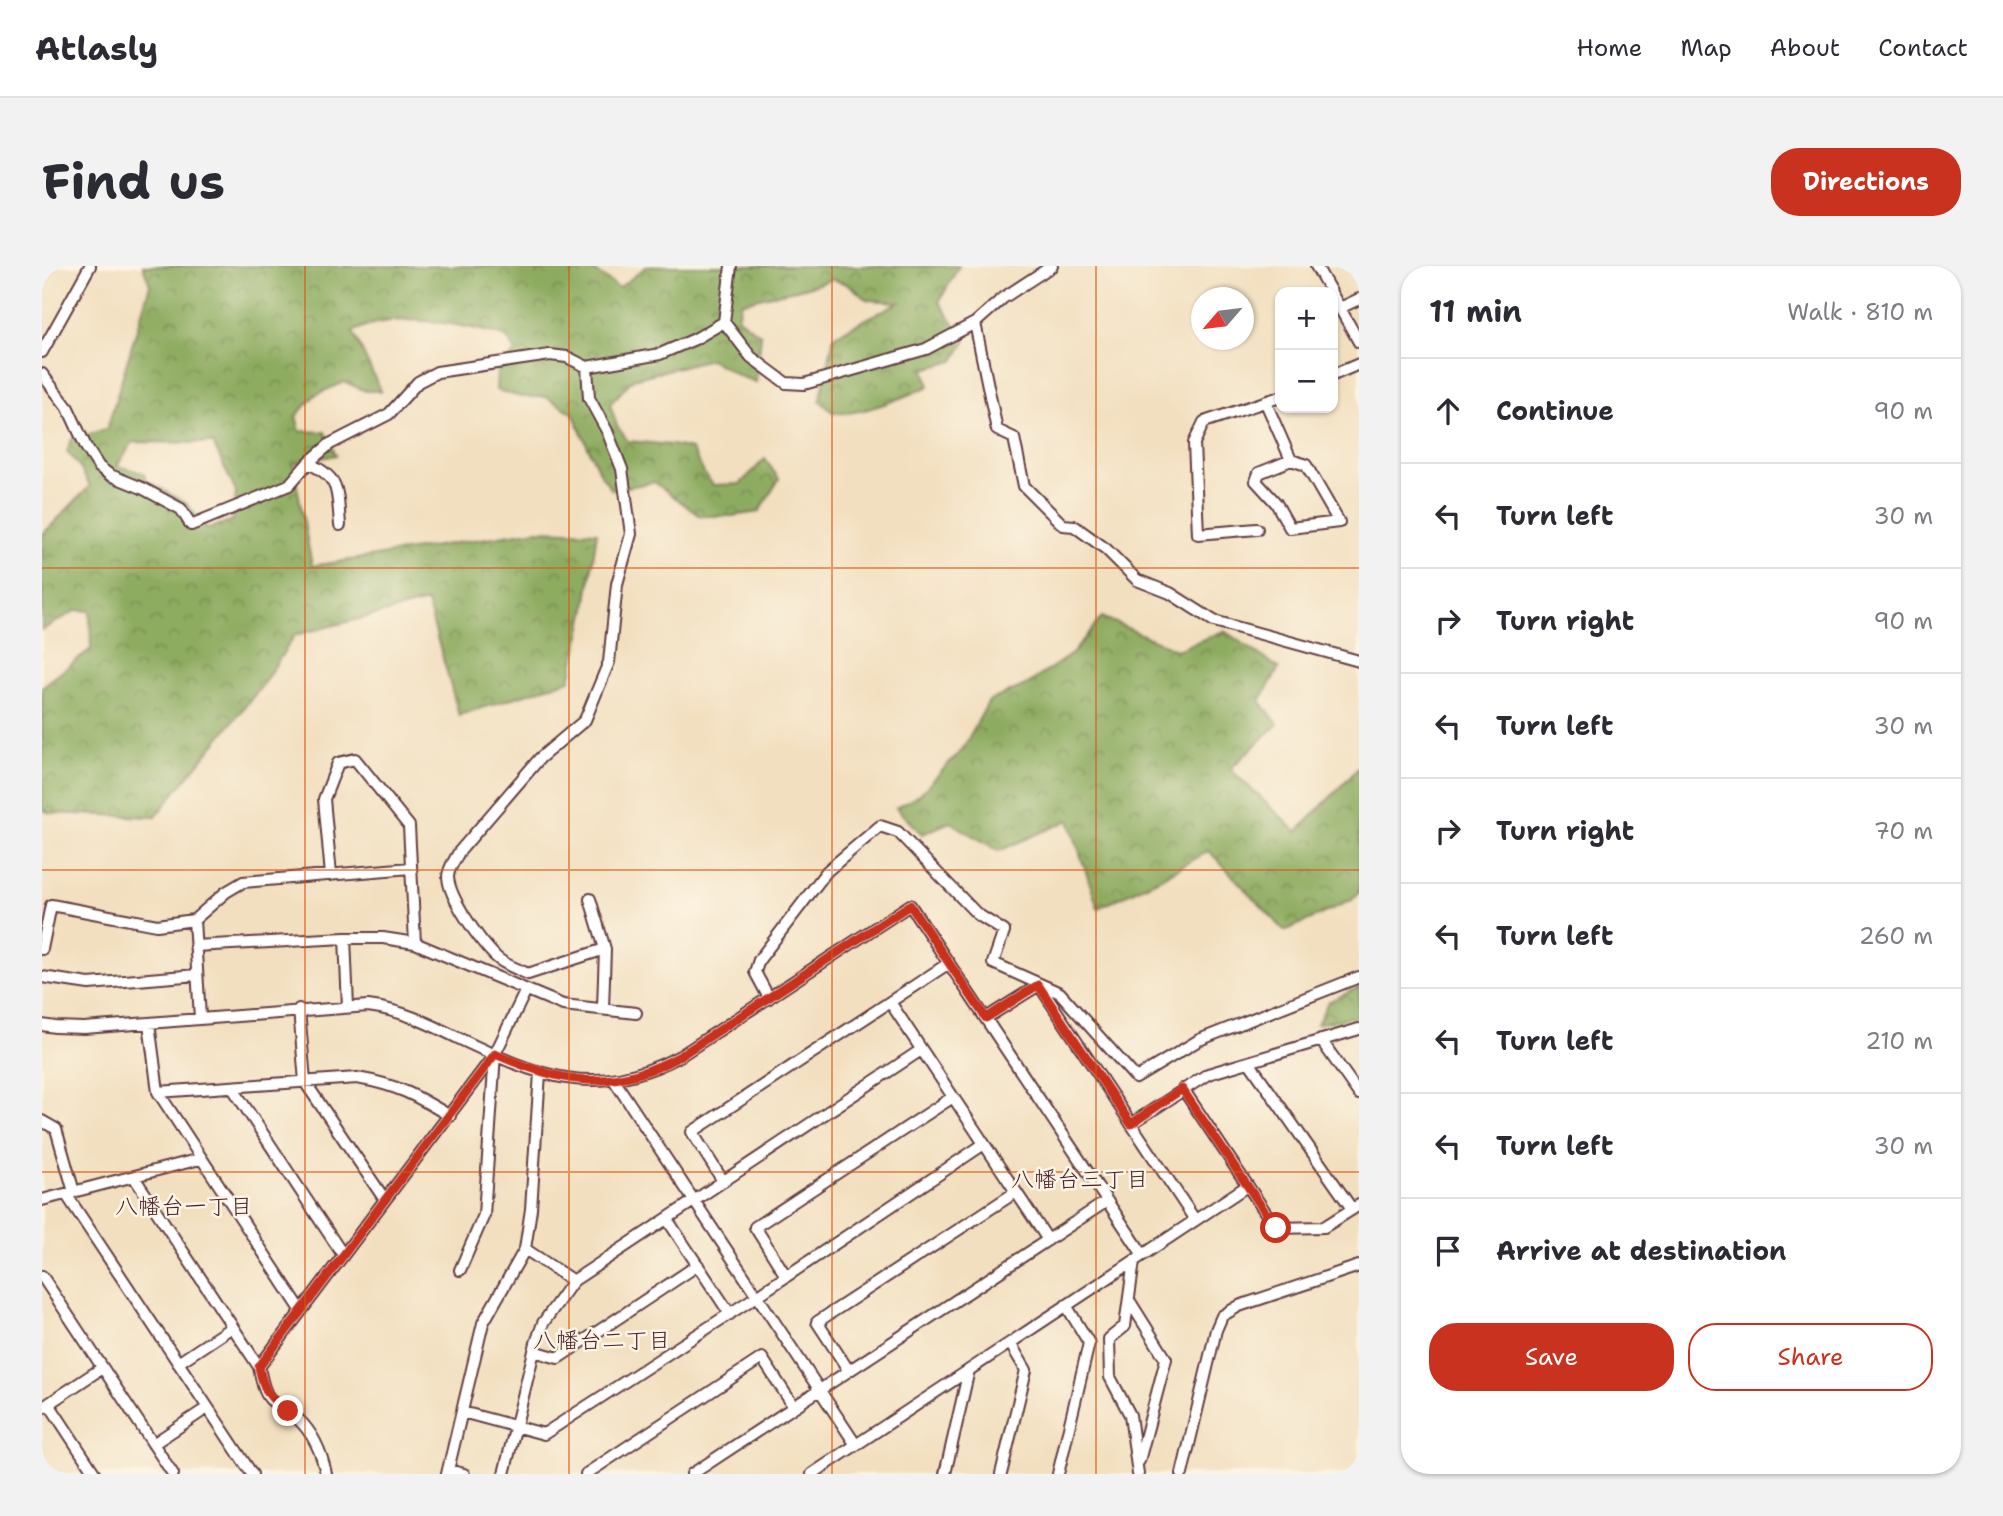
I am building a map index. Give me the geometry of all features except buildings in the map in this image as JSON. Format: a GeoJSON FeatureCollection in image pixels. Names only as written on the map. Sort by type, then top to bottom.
{"type":"FeatureCollection","features":[{"type":"Feature","properties":{"kind":"street"},"geometry":{"type":"LineString","coordinates":[[42,352],[90,266]]}},
{"type":"Feature","properties":{"kind":"street"},"geometry":{"type":"LineString","coordinates":[[731,266],[724,322],[751,357],[786,383],[804,384],[926,349],[975,323],[1003,298],[1050,267]]}},
{"type":"Feature","properties":{"kind":"street"},"geometry":{"type":"LineString","coordinates":[[1316,266],[1328,287]]}},
{"type":"Feature","properties":{"kind":"street"},"geometry":{"type":"LineString","coordinates":[[1340,308],[1359,299]]}},
{"type":"Feature","properties":{"kind":"street"},"geometry":{"type":"LineString","coordinates":[[1338,304],[1359,342]]}},
{"type":"Feature","properties":{"kind":"street"},"geometry":{"type":"LineString","coordinates":[[42,374],[68,408],[86,447],[99,467],[110,475],[181,509],[191,525],[289,485],[307,463],[330,444],[389,414],[418,382],[437,372],[550,355],[567,357],[587,367],[660,354],[695,339],[724,322]]}},
{"type":"Feature","properties":{"kind":"street"},"geometry":{"type":"LineString","coordinates":[[975,323],[997,430],[1014,438],[1024,486],[1063,525],[1074,526],[1106,549],[1137,580],[1170,593],[1214,621],[1359,661]]}},
{"type":"Feature","properties":{"kind":"street"},"geometry":{"type":"LineString","coordinates":[[1338,373],[1359,364]]}},
{"type":"Feature","properties":{"kind":"street"},"geometry":{"type":"LineString","coordinates":[[587,367],[589,398],[607,431],[622,469],[631,534],[617,584],[609,662],[585,720],[540,758],[459,852],[449,869],[448,878],[453,896],[496,958],[528,974],[606,949]]}},
{"type":"Feature","properties":{"kind":"street"},"geometry":{"type":"LineString","coordinates":[[1257,529],[1198,534],[1194,443],[1204,422],[1275,399]]}},
{"type":"Feature","properties":{"kind":"street"},"geometry":{"type":"LineString","coordinates":[[1266,403],[1291,460]]}},
{"type":"Feature","properties":{"kind":"street"},"geometry":{"type":"LineString","coordinates":[[1291,460],[1306,464],[1339,522],[1290,528],[1276,503],[1256,481],[1259,473],[1291,460]]}},
{"type":"Feature","properties":{"kind":"street"},"geometry":{"type":"LineString","coordinates":[[307,463],[327,472],[337,489],[340,524]]}},
{"type":"Feature","properties":{"kind":"street"},"geometry":{"type":"LineString","coordinates":[[331,875],[324,799],[338,763],[355,759],[409,826],[415,943]]}},
{"type":"Feature","properties":{"kind":"street"},"geometry":{"type":"LineString","coordinates":[[769,998],[755,972],[759,960],[827,871],[880,826],[898,832],[977,914],[1004,931],[993,963],[1059,993],[1136,1078],[1199,1040],[1359,978]]}},
{"type":"Feature","properties":{"kind":"street"},"geometry":{"type":"LineString","coordinates":[[42,949],[51,905],[157,925],[194,920],[226,892],[243,882],[411,869]]}},
{"type":"Feature","properties":{"kind":"street"},"geometry":{"type":"LineString","coordinates":[[590,900],[606,949],[603,1008]]}},
{"type":"Feature","properties":{"kind":"street"},"geometry":{"type":"LineString","coordinates":[[42,1024],[84,1028],[299,1009],[368,1006],[391,1009],[415,1017],[553,1077],[614,1080],[640,1075],[662,1066],[910,905],[1107,1201],[1138,1258],[1125,1326],[1109,1339],[1110,1377],[1130,1415],[1138,1470]]}},
{"type":"Feature","properties":{"kind":"street"},"geometry":{"type":"LineString","coordinates":[[194,920],[200,1018]]}},
{"type":"Feature","properties":{"kind":"street"},"geometry":{"type":"LineString","coordinates":[[345,938],[348,1007]]}},
{"type":"Feature","properties":{"kind":"street"},"geometry":{"type":"LineString","coordinates":[[195,946],[383,938],[415,943],[563,1004],[636,1013]]}},
{"type":"Feature","properties":{"kind":"street"},"geometry":{"type":"LineString","coordinates":[[723,1181],[692,1132],[949,963]]}},
{"type":"Feature","properties":{"kind":"street"},"geometry":{"type":"LineString","coordinates":[[42,977],[89,985],[197,975]]}},
{"type":"Feature","properties":{"kind":"street"},"geometry":{"type":"LineString","coordinates":[[986,1018],[1038,985]]}},
{"type":"Feature","properties":{"kind":"street"},"geometry":{"type":"LineString","coordinates":[[1038,985],[1195,1220]]}},
{"type":"Feature","properties":{"kind":"street"},"geometry":{"type":"LineString","coordinates":[[259,1367],[495,1054],[526,990]]}},
{"type":"Feature","properties":{"kind":"street"},"geometry":{"type":"LineString","coordinates":[[890,1002],[1048,1240]]}},
{"type":"Feature","properties":{"kind":"street"},"geometry":{"type":"LineString","coordinates":[[299,1009],[305,1082],[385,1200]]}},
{"type":"Feature","properties":{"kind":"street"},"geometry":{"type":"LineString","coordinates":[[149,1023],[158,1091],[301,1310]]}},
{"type":"Feature","properties":{"kind":"street"},"geometry":{"type":"LineString","coordinates":[[1131,1124],[1208,1074],[1359,1029]]}},
{"type":"Feature","properties":{"kind":"street"},"geometry":{"type":"LineString","coordinates":[[1321,1040],[1359,1094]]}},
{"type":"Feature","properties":{"kind":"street"},"geometry":{"type":"LineString","coordinates":[[504,1474],[543,1323],[573,1281],[921,1050]]}},
{"type":"Feature","properties":{"kind":"street"},"geometry":{"type":"LineString","coordinates":[[460,1270],[484,1215],[495,1054]]}},
{"type":"Feature","properties":{"kind":"street"},"geometry":{"type":"LineString","coordinates":[[1182,1089],[1276,1228],[1324,1227],[1355,1207],[1249,1062]]}},
{"type":"Feature","properties":{"kind":"street"},"geometry":{"type":"LineString","coordinates":[[464,1474],[448,1472],[483,1324],[525,1249],[531,1209],[540,1073]]}},
{"type":"Feature","properties":{"kind":"street"},"geometry":{"type":"LineString","coordinates":[[158,1091],[357,1078],[406,1090],[450,1116]]}},
{"type":"Feature","properties":{"kind":"street"},"geometry":{"type":"LineString","coordinates":[[614,1080],[856,1445]]}},
{"type":"Feature","properties":{"kind":"street"},"geometry":{"type":"LineString","coordinates":[[232,1087],[343,1255]]}},
{"type":"Feature","properties":{"kind":"street"},"geometry":{"type":"LineString","coordinates":[[786,1276],[755,1227],[953,1097]]}},
{"type":"Feature","properties":{"kind":"street"},"geometry":{"type":"LineString","coordinates":[[42,1121],[57,1129],[70,1193],[252,1474]]}},
{"type":"Feature","properties":{"kind":"street"},"geometry":{"type":"LineString","coordinates":[[462,1412],[544,1434],[730,1314],[984,1144]]}},
{"type":"Feature","properties":{"kind":"street"},"geometry":{"type":"LineString","coordinates":[[42,1200],[200,1159]]}},
{"type":"Feature","properties":{"kind":"street"},"geometry":{"type":"LineString","coordinates":[[134,1177],[259,1367],[270,1399],[299,1420],[311,1435],[320,1452],[326,1474]]}},
{"type":"Feature","properties":{"kind":"street"},"geometry":{"type":"LineString","coordinates":[[812,1474],[1247,1186]]}},
{"type":"Feature","properties":{"kind":"street"},"geometry":{"type":"LineString","coordinates":[[849,1371],[817,1322],[1016,1192]]}},
{"type":"Feature","properties":{"kind":"street"},"geometry":{"type":"LineString","coordinates":[[692,1474],[1107,1201]]}},
{"type":"Feature","properties":{"kind":"street"},"geometry":{"type":"LineString","coordinates":[[667,1219],[730,1314]]}},
{"type":"Feature","properties":{"kind":"street"},"geometry":{"type":"LineString","coordinates":[[525,1249],[573,1281]]}},
{"type":"Feature","properties":{"kind":"street"},"geometry":{"type":"LineString","coordinates":[[534,1351],[558,1358],[698,1265]]}},
{"type":"Feature","properties":{"kind":"street"},"geometry":{"type":"LineString","coordinates":[[1182,1474],[1216,1330],[1222,1316],[1239,1306],[1359,1266]]}},
{"type":"Feature","properties":{"kind":"street"},"geometry":{"type":"LineString","coordinates":[[42,1276],[173,1474]]}},
{"type":"Feature","properties":{"kind":"street"},"geometry":{"type":"LineString","coordinates":[[1129,1300],[1166,1359],[1138,1470]]}},
{"type":"Feature","properties":{"kind":"street"},"geometry":{"type":"LineString","coordinates":[[1058,1474],[1089,1343],[1066,1305]]}},
{"type":"Feature","properties":{"kind":"street"},"geometry":{"type":"LineString","coordinates":[[178,1363],[232,1326]]}},
{"type":"Feature","properties":{"kind":"street"},"geometry":{"type":"LineString","coordinates":[[1001,1474],[1026,1370],[1010,1343]]}},
{"type":"Feature","properties":{"kind":"street"},"geometry":{"type":"LineString","coordinates":[[586,1474],[762,1358],[794,1407]]}},
{"type":"Feature","properties":{"kind":"street"},"geometry":{"type":"LineString","coordinates":[[95,1474],[46,1406],[103,1368]]}},
{"type":"Feature","properties":{"kind":"street"},"geometry":{"type":"LineString","coordinates":[[945,1474],[969,1370]]}},
{"type":"Feature","properties":{"kind":"street"},"geometry":{"type":"LineString","coordinates":[[153,1444],[207,1408]]}},
{"type":"Feature","properties":{"kind":"green space"},"geometry":{"type":"Polygon","coordinates":[[[143,266],[587,266],[619,288],[647,266],[959,266],[939,302],[966,340],[954,361],[924,369],[929,386],[867,409],[833,412],[820,401],[834,336],[899,302],[868,300],[849,285],[832,279],[741,303],[738,318],[761,335],[756,382],[737,375],[710,359],[633,379],[610,404],[617,426],[628,441],[691,449],[713,485],[740,484],[765,459],[779,479],[759,512],[732,516],[700,516],[654,482],[612,490],[599,472],[573,413],[546,397],[521,397],[496,390],[497,373],[516,351],[505,336],[449,324],[407,320],[369,325],[353,332],[381,391],[366,391],[344,382],[315,395],[296,416],[300,431],[325,432],[336,455],[293,464],[312,566],[537,530],[597,532],[586,608],[570,680],[459,715],[427,602],[295,635],[261,687],[155,817],[49,813],[42,809],[42,687],[91,649],[90,611],[77,610],[42,630],[42,535],[90,486],[67,451],[72,439],[107,429],[150,285],[143,266]],[[133,442],[117,466],[144,473],[146,480],[186,503],[208,529],[233,520],[236,492],[213,443],[133,442]]]}},
{"type":"Feature","properties":{"kind":"green space"},"geometry":{"type":"Polygon","coordinates":[[[1102,617],[1177,650],[1224,631],[1279,668],[1260,701],[1278,724],[1230,769],[1297,832],[1359,767],[1359,892],[1352,900],[1285,931],[1209,851],[1098,908],[1069,820],[999,851],[950,822],[922,834],[896,808],[919,795],[962,750],[989,701],[1028,684],[1073,653],[1102,617]]]}},
{"type":"Feature","properties":{"kind":"green space"},"geometry":{"type":"Polygon","coordinates":[[[1359,987],[1359,1016],[1317,1024],[1328,1002],[1359,987]]]}},
{"type":"Feature","properties":{"kind":"district","name":"八幡台三丁目"},"geometry":{"type":"Point","coordinates":[1080,1179]}},
{"type":"Feature","properties":{"kind":"district","name":"八幡台一丁目"},"geometry":{"type":"Point","coordinates":[184,1206]}},
{"type":"Feature","properties":{"kind":"district","name":"八幡台二丁目"},"geometry":{"type":"Point","coordinates":[602,1340]}},
{"type":"Feature","properties":{"kind":"route"},"geometry":{"type":"LineString","coordinates":[[288,1411],[270,1399],[259,1367],[495,1054],[553,1077],[595,1080],[640,1075],[680,1056],[910,905],[986,1018],[1038,985],[1131,1124],[1182,1089],[1276,1228]]}}]}
